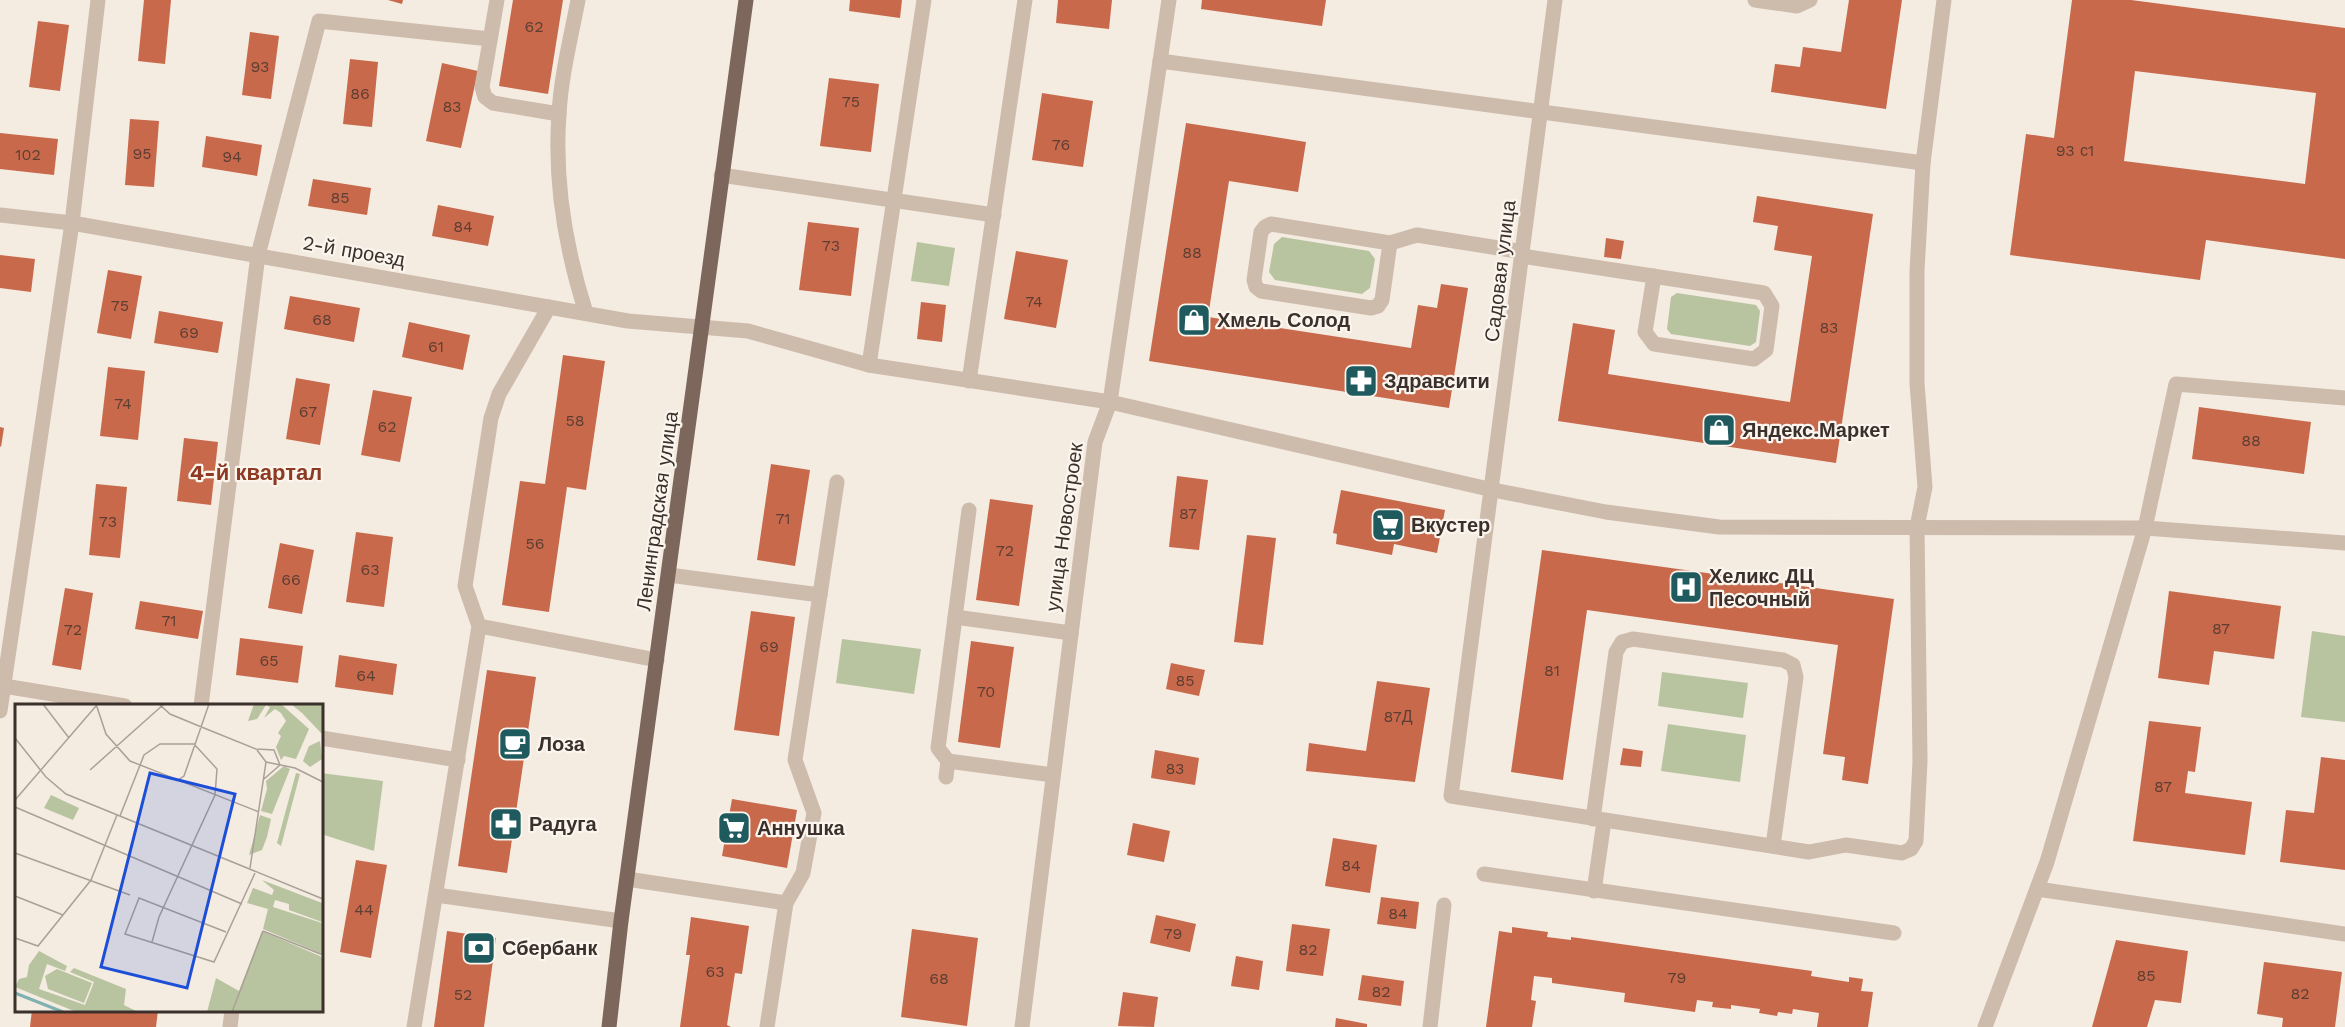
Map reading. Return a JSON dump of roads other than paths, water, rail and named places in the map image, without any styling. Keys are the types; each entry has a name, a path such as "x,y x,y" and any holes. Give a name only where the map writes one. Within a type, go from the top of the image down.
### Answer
{"main road":[{"name":"Ленинградская улица","path":"609,1027 621,921 746,0"}],"street":[{"path":"0,711 2,685 72,223 98,0"},
{"path":"496,0 482,87 485,97 493,103 559,114"},
{"path":"578,0 559,114 561,196 570,264 586,313"},
{"path":"869,365 924,0"},
{"path":"969,381 1026,0"},
{"name":"улица Новостроек","path":"1022,1027 1095,442 1110,402 1169,0"},
{"name":"Садовая улица","path":"1555,0 1493,490 1451,796 1598,820"},
{"path":"1755,0 1797,6 1810,0"},
{"path":"1598,820 1809,852 1846,845 1902,853 1911,849 1916,841 1920,761 1917,527 1925,487 1917,383 1917,271 1923,163 1944,0"},
{"path":"201,704 258,255 319,21 490,39"},
{"path":"1160,61 1923,163"},
{"path":"721,175 994,216"},
{"name":"2-й проезд","path":"0,215 72,223 628,321 748,331 869,365 1110,402 1493,490 1606,513 1719,527 2145,528 2345,543"},
{"path":"1390,243 1382,300 1378,306 1360,306 1262,291 1256,287 1254,280 1261,232 1264,227 1271,224 1390,243 1417,235 1764,293 1773,306 1766,350 1754,359 1654,344 1645,332 1654,276"},
{"path":"414,1027 479,626 465,586 491,418 499,394 549,307"},
{"path":"1985,1027 2037,889 2145,528 2176,384 2345,398"},
{"path":"766,1027 786,903 803,873 814,813 795,760 837,482"},
{"path":"946,777 948,761 938,748 969,510"},
{"path":"669,575 820,595"},
{"path":"955,617 1071,633"},
{"path":"479,626 657,660"},
{"path":"1594,891 1598,820 1616,652 1622,642 1633,639 1783,660 1793,665 1796,677 1773,846"},
{"path":"2,685 113,704"},
{"path":"322,738 458,760"},
{"path":"948,761 1053,775"},
{"path":"1484,874 1894,933"},
{"path":"627,879 786,903"},
{"path":"2037,889 2345,934"},
{"path":"436,895 621,921"},
{"path":"1430,1027 1444,905"},
{"path":"230,1027 232,1012"}],"place":[{"name":"Хмель Солод","path":"1194,320"},
{"name":"Здравсити","path":"1361,381"},
{"name":"Яндекс.Маркет","path":"1719,430"},
{"name":"Вкустер","path":"1388,525"},
{"name":"Хеликс ДЦ Песочный","path":"1686,587"},
{"name":"Лоза","path":"515,744"},
{"name":"Радуга","path":"506,824"},
{"name":"Аннушка","path":"734,828"},
{"name":"Сбербанк","path":"479,948"}],"district":[{"name":"4-й квартал","path":"256,472"}]}
